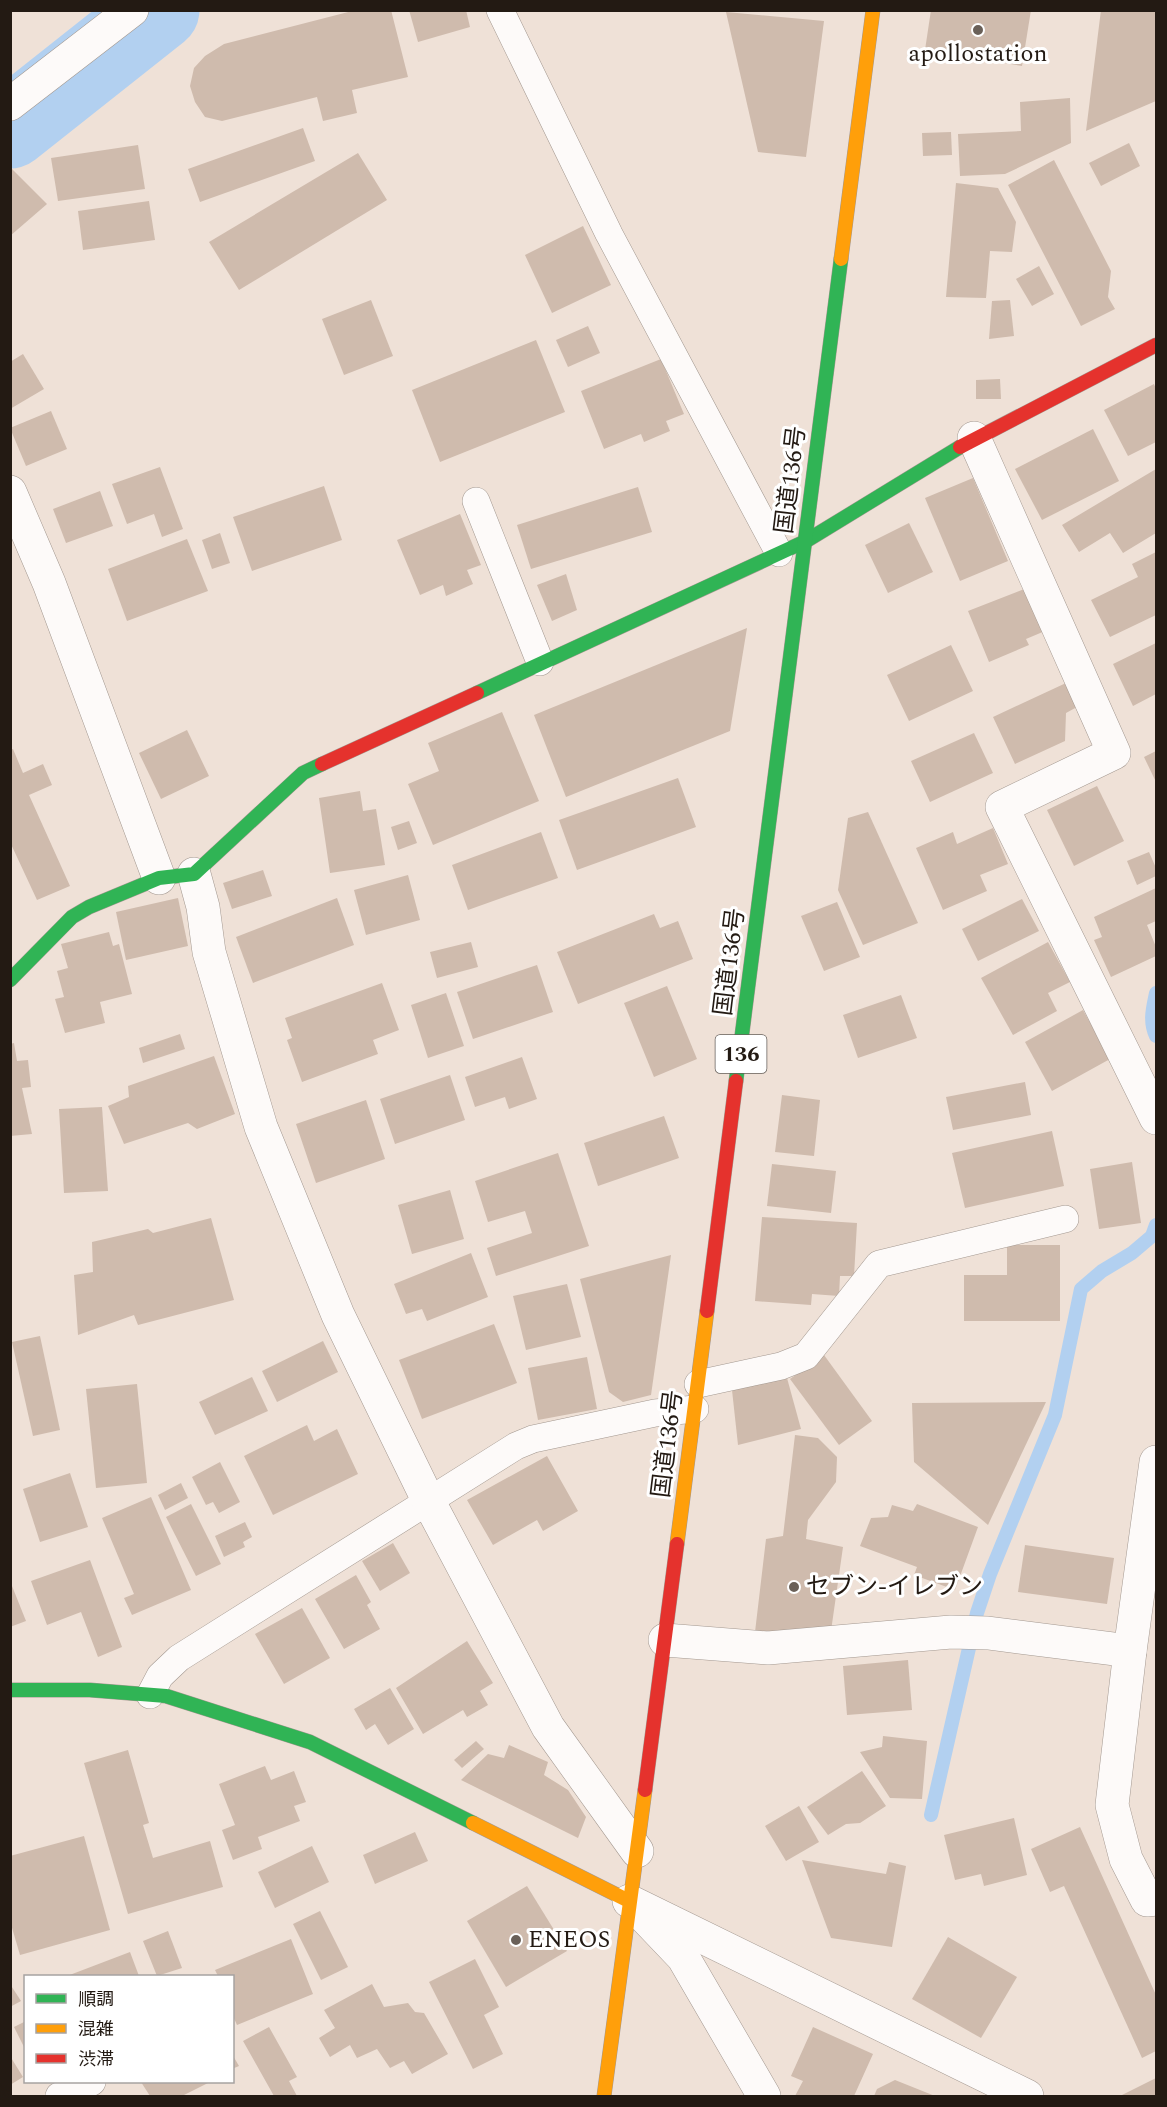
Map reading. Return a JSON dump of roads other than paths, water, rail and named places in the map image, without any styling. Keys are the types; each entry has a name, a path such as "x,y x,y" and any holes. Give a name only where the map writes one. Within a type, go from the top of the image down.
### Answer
{"main road":[{"name":"国道136号","path":"604,2097 697,1396 873,10"},
{"path":"10,980 72,917 89,907 159,878 194,874 303,773 806,541 974,438 1156,345"},
{"path":"10,1690 90,1690 166,1696 310,1742 629,1901"}],"street":[{"path":"10,104 132,10"},
{"path":"974,438 1114,753 1002,807 1156,1118"},
{"path":"10,492 48,583 159,878"},
{"path":"194,874 203,907 209,952 261,1126 338,1315 429,1502 548,1727 637,1851"},
{"path":"1156,1462 1112,1805 1126,1859 1147,1900 1156,1899"},
{"path":"665,1640 768,1648 951,1632 988,1634 1130,1651"},
{"path":"629,1901 683,1957 764,2097"},
{"path":"629,1901 1027,2097"}],"lane":[{"path":"500,10 609,234 779,553"},
{"path":"476,501 540,662"},
{"path":"150,1695 160,1676 179,1658 516,1446 533,1439 655,1413 806,1356 879,1264 1065,1219"},
{"path":"59,2097 90,2083"}],"waterway":[{"path":"10,128 159,10"},
{"path":"1156,993 1152,1020 1156,1036"},
{"path":"931,1815 977,1613 990,1574 1055,1415 1081,1289 1102,1271 1132,1253 1152,1236 1156,1225"}],"place":[{"name":"apollostation","path":"978,30"},
{"name":"セブン-イレブン","path":"794,1587"},
{"name":"ENEOS","path":"516,1940"}]}
